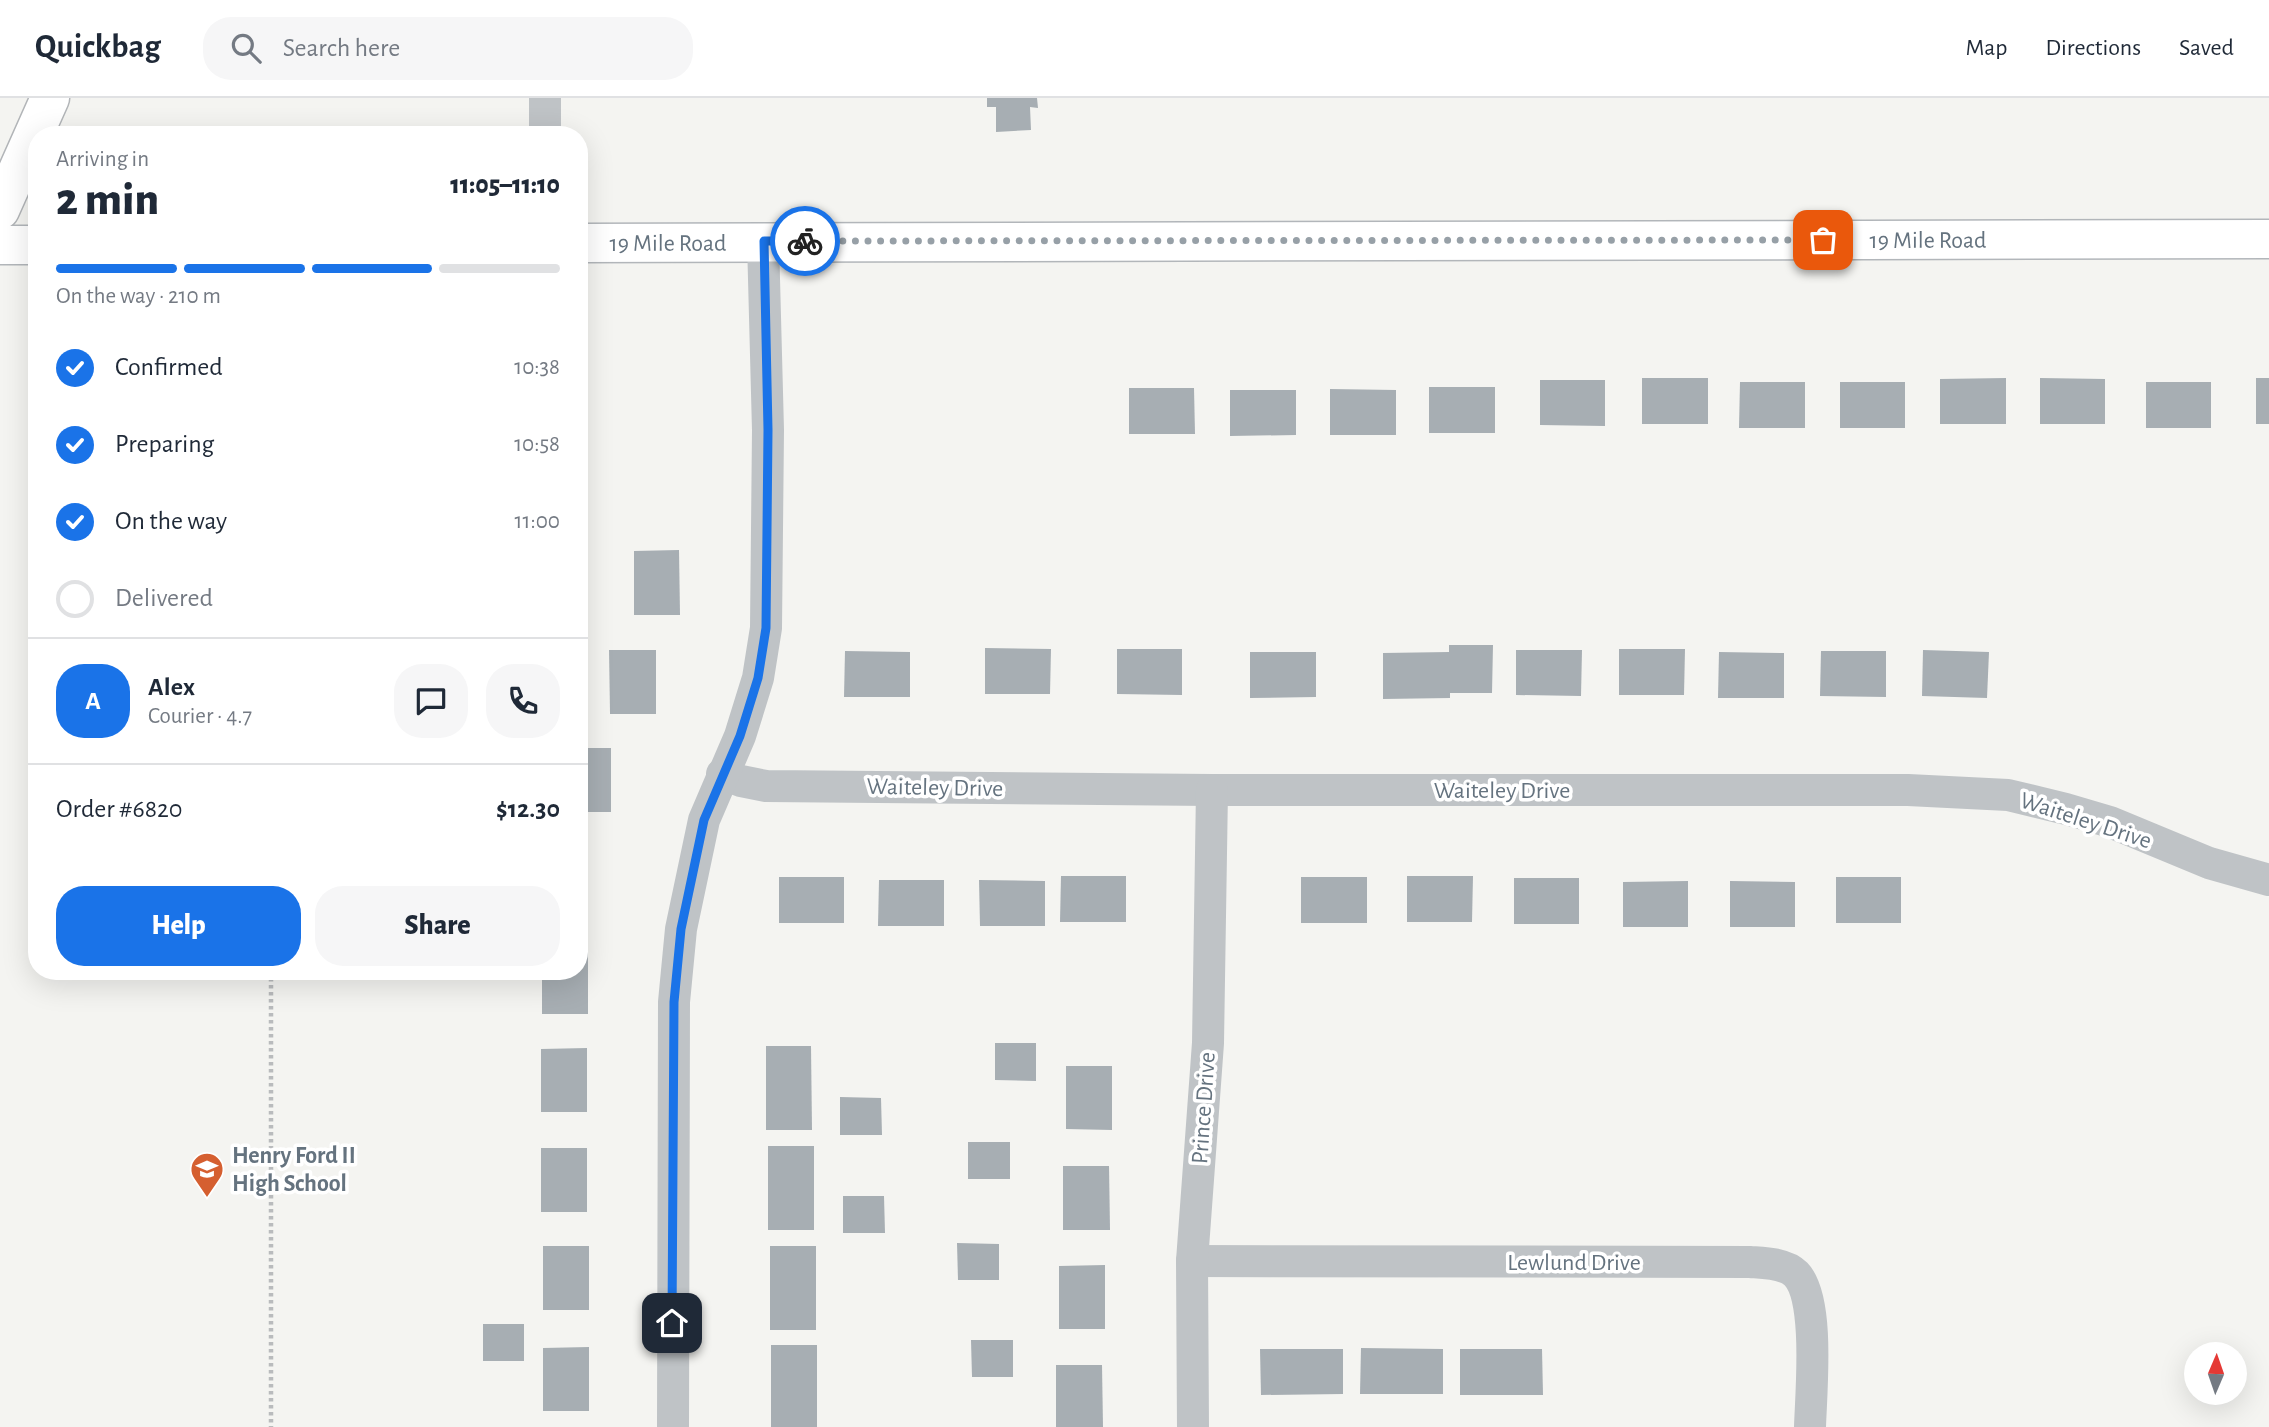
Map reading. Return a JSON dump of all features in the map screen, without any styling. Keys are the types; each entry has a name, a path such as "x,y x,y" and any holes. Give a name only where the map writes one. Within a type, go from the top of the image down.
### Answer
{"main road":[{"path":"37,126 50,98"},
{"path":"0,210 28,147"},
{"name":"19 Mile Road","path":"588,243 2269,239"},
{"path":"0,245 28,245"}],"street":[{"path":"545,98 545,126"},
{"path":"673,1427 674,1002 681,929 704,820 740,736 758,678 766,628 768,430 764,241"},
{"name":"Waiteley Drive","path":"722,774 766,786 1212,790 1908,790 2008,795 2066,808 2110,822 2209,863 2269,880"},
{"name":"Prince Drive","path":"1193,1427 1192,1261 1208,1043 1212,790"},
{"name":"Lewlund Drive","path":"1192,1261 1773,1264 1796,1273 1808,1297 1812,1323 1810,1427"}],"path":[{"path":"271,980 271,1427"}],"building":[{"path":"987,98 1037,98 1038,108 1030,107 1031,130 996,132 996,107 987,107"},
{"path":"1642,378 1708,378 1708,424 1642,424"},
{"path":"2006,378 2006,424 1940,424 1940,379"},
{"path":"2040,378 2105,379 2105,424 2040,424"},
{"path":"2256,378 2269,378 2269,424 2256,424"},
{"path":"1540,380 1605,380 1605,426 1540,425"},
{"path":"1740,382 1805,382 1805,428 1739,428"},
{"path":"1840,382 1905,382 1905,428 1840,428"},
{"path":"2146,382 2211,382 2211,428 2146,428"},
{"path":"1429,387 1495,387 1495,433 1429,433"},
{"path":"1129,388 1194,388 1195,434 1129,434"},
{"path":"1330,389 1396,390 1396,435 1330,435"},
{"path":"1230,390 1296,390 1296,435 1230,436"},
{"path":"679,550 680,615 634,615 634,551"},
{"path":"1449,645 1493,645 1492,693 1450,693 1450,698 1383,699 1383,653 1449,652"},
{"path":"985,648 1051,649 1050,694 985,694"},
{"path":"1117,649 1182,649 1182,695 1117,694"},
{"path":"1619,649 1685,649 1684,695 1619,695"},
{"path":"609,650 656,650 656,714 610,714"},
{"path":"1516,650 1582,650 1581,696 1516,695"},
{"path":"1923,650 1989,652 1987,698 1922,696"},
{"path":"845,651 910,652 910,697 844,697"},
{"path":"1821,651 1886,651 1886,697 1820,696"},
{"path":"1250,652 1316,652 1316,697 1250,698"},
{"path":"1719,652 1784,653 1784,698 1718,698"},
{"path":"588,748 611,748 611,812 588,812"},
{"path":"1061,876 1126,876 1126,922 1060,922"},
{"path":"1407,876 1473,876 1472,922 1407,922"},
{"path":"779,877 844,877 844,923 779,923"},
{"path":"1301,877 1367,877 1367,923 1301,923"},
{"path":"1836,877 1901,877 1901,923 1836,923"},
{"path":"1514,878 1579,878 1579,924 1514,924"},
{"path":"879,880 944,880 944,926 878,926"},
{"path":"979,880 1045,881 1045,926 980,926"},
{"path":"1688,881 1688,927 1623,927 1623,882"},
{"path":"1730,881 1795,882 1795,927 1730,927"},
{"path":"542,980 588,980 588,1014 542,1014"},
{"path":"995,1043 1036,1043 1036,1081 995,1080"},
{"path":"766,1046 811,1046 812,1130 766,1130"},
{"path":"587,1048 587,1112 541,1112 541,1049"},
{"path":"1066,1066 1112,1066 1112,1130 1066,1129"},
{"path":"840,1097 881,1098 882,1135 840,1135"},
{"path":"968,1142 1010,1142 1010,1179 968,1179"},
{"path":"768,1146 814,1146 814,1230 768,1230"},
{"path":"541,1148 587,1148 587,1212 541,1212"},
{"path":"1063,1166 1109,1166 1110,1230 1063,1230"},
{"path":"843,1196 884,1196 885,1233 843,1233"},
{"path":"957,1243 999,1244 999,1280 958,1280"},
{"path":"543,1246 589,1246 589,1310 543,1310"},
{"path":"770,1246 816,1246 816,1330 770,1330"},
{"path":"1105,1265 1105,1329 1059,1329 1059,1266"},
{"path":"483,1324 524,1324 524,1361 483,1361"},
{"path":"971,1340 1013,1340 1013,1377 972,1377"},
{"path":"771,1345 817,1345 817,1427 771,1427"},
{"path":"589,1347 589,1411 543,1411 543,1348"},
{"path":"1361,1348 1443,1349 1443,1394 1360,1394"},
{"path":"1260,1349 1343,1349 1343,1394 1261,1395"},
{"path":"1460,1349 1542,1349 1543,1395 1460,1395"},
{"path":"1056,1365 1102,1365 1103,1427 1056,1427"}],"way so far":[{"path":"805,241 1823,240"}],"place":[{"name":"Henry Ford II High School","path":"207,1199"}],"route":[{"path":"672,1323 674,1002 681,929 704,820 740,736 758,678 766,628 768,430 764,241 805,241"}]}
